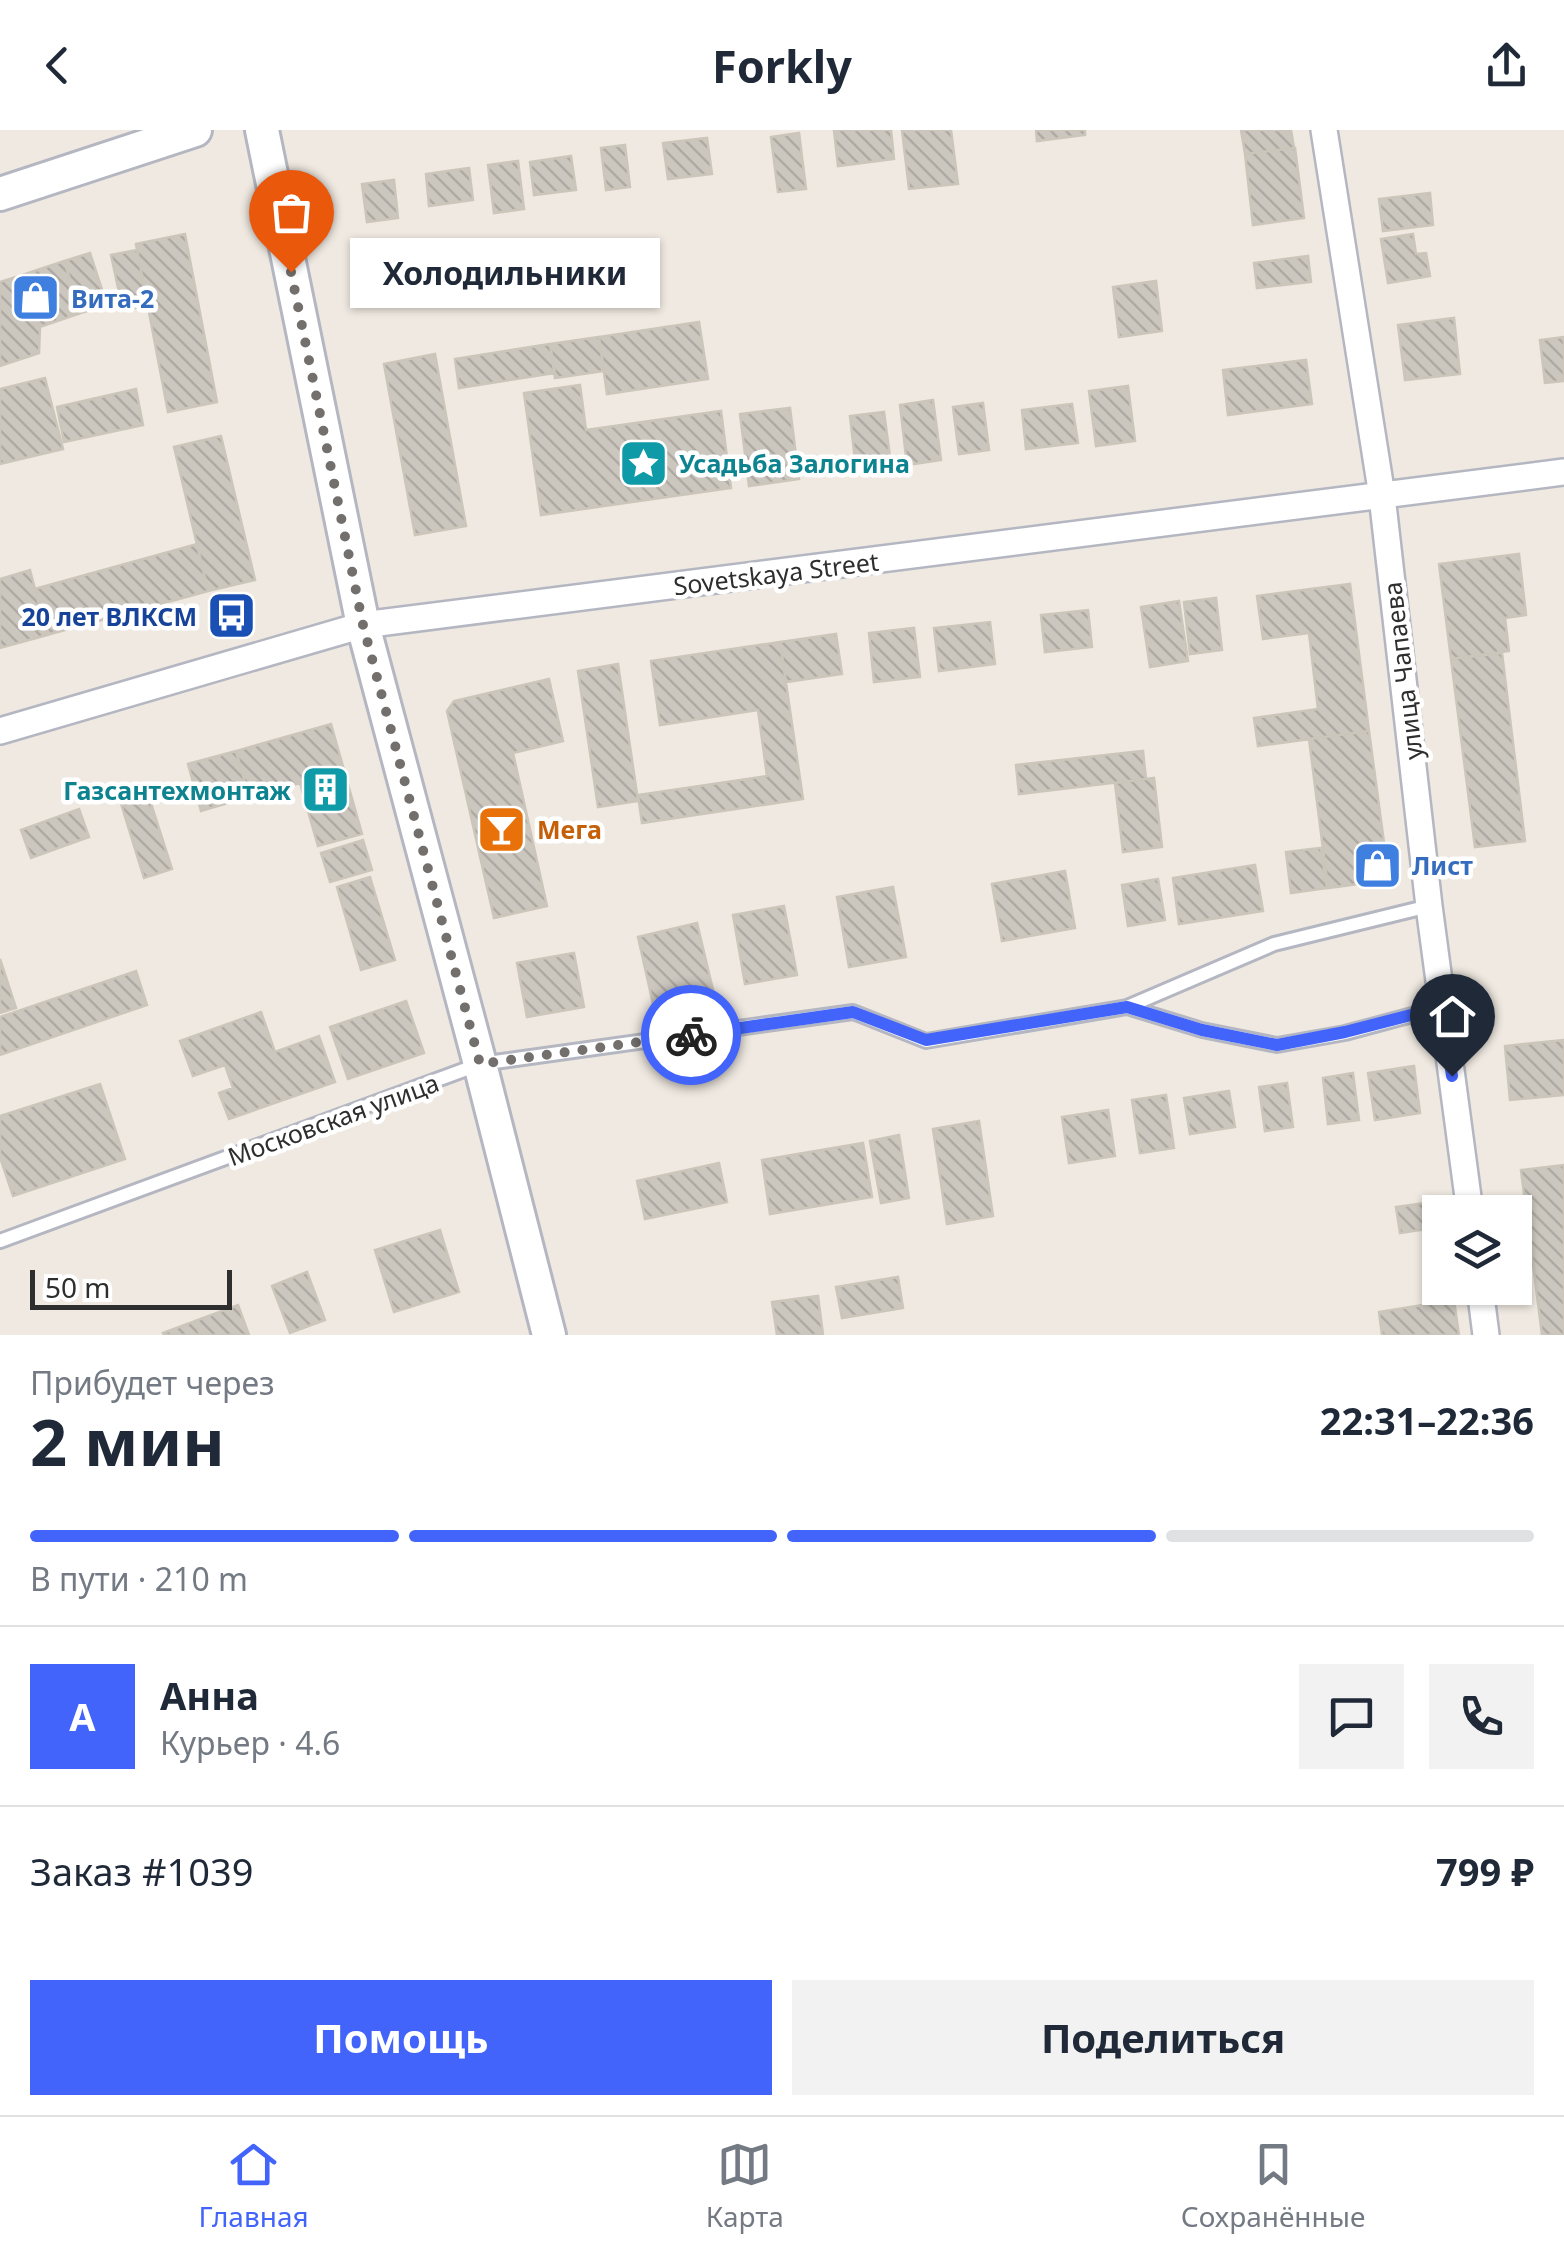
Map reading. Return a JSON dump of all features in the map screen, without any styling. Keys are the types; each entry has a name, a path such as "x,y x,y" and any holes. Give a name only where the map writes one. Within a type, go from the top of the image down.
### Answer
{"street":[{"path":"0,194 195,130"},
{"path":"262,130 363,625 549,1335"},
{"name":"улица Чапаева","path":"1324,130 1382,496 1429,906 1468,1195"},
{"name":"Sovetskaya Street","path":"0,732 363,625 1564,472"},
{"path":"1482,1305 1486,1335"}],"lane":[{"name":"Московская улица","path":"0,1241 480,1064 853,1012 926,1040 1127,1007 1274,944 1429,906"},
{"path":"1127,1007 1202,1030 1277,1045 1442,1007"}],"building":[{"path":"834,130 891,130 894,159 838,166"},
{"path":"902,130 951,130 958,184 909,189"},
{"path":"1036,130 1085,130 1085,135 1037,141"},
{"path":"1241,130 1291,130 1294,148 1245,154"},
{"path":"799,133 806,189 778,192 771,137"},
{"path":"707,138 712,174 668,179 663,143"},
{"path":"625,145 630,187 606,190 601,148"},
{"path":"1295,148 1304,218 1253,225 1245,154"},
{"path":"571,156 576,190 534,195 530,162"},
{"path":"518,161 524,209 494,213 488,165"},
{"path":"469,168 473,200 429,206 426,174"},
{"path":"394,180 398,218 367,222 362,184"},
{"path":"1430,193 1433,225 1383,231 1379,199"},
{"path":"185,234 217,402 168,412 136,244"},
{"path":"1413,234 1416,254 1426,253 1430,276 1388,283 1381,239"},
{"path":"137,250 148,305 123,311 111,255"},
{"path":"90,253 107,305 81,313 64,261"},
{"path":"1308,256 1311,282 1257,288 1254,263"},
{"path":"64,261 81,313 40,327 22,275"},
{"path":"22,275 40,327 39,353 0,366 0,282"},
{"path":"1156,281 1162,331 1119,337 1113,287"},
{"path":"1454,318 1460,374 1405,380 1398,325"},
{"path":"699,322 708,379 607,394 599,337"},
{"path":"599,337 604,371 555,378 550,344"},
{"path":"1564,337 1564,381 1545,383 1540,340"},
{"path":"550,344 555,373 459,388 455,359"},
{"path":"435,354 466,526 415,535 384,364"},
{"path":"1306,360 1312,404 1228,415 1223,370"},
{"path":"45,378 63,449 0,464 0,389"},
{"path":"580,385 586,430 721,411 731,488 541,515 524,393"},
{"path":"1128,386 1135,441 1096,446 1089,391"},
{"path":"136,389 143,425 64,442 57,407"},
{"path":"933,400 941,460 907,465 900,405"},
{"path":"983,403 989,450 959,454 953,407"},
{"path":"1072,404 1078,443 1026,449 1022,410"},
{"path":"790,408 799,479 749,486 740,414"},
{"path":"884,412 891,464 856,469 850,416"},
{"path":"221,436 255,580 208,591 174,447"},
{"path":"197,544 208,591 47,635 35,589"},
{"path":"1519,554 1526,615 1505,618 1509,651 1451,659 1439,564"},
{"path":"30,570 47,635 0,648 0,579"},
{"path":"1350,584 1369,731 1258,746 1254,718 1318,709 1309,633 1263,639 1257,596"},
{"path":"1216,598 1222,650 1190,654 1184,602"},
{"path":"1179,601 1188,661 1150,667 1141,607"},
{"path":"1088,610 1092,647 1045,652 1041,615"},
{"path":"990,622 995,664 939,671 934,628"},
{"path":"914,628 920,677 874,682 869,633"},
{"path":"836,634 842,674 786,682 780,642"},
{"path":"780,642 803,799 642,823 638,795 767,776 758,710 660,725 651,661"},
{"path":"1502,653 1525,841 1475,847 1451,659"},
{"path":"618,664 638,801 598,807 578,671"},
{"name":"Мега","path":"549,679 563,741 513,753 547,906 494,918 447,711 454,701"},
{"name":"Газсантехмонтаж","path":"331,724 362,834 318,846 300,783 249,797 236,751"},
{"path":"1369,731 1389,880 1328,888 1309,739"},
{"path":"236,751 249,797 201,811 188,764"},
{"path":"1143,751 1146,779 1019,794 1016,765"},
{"path":"1154,778 1162,847 1123,852 1115,783"},
{"path":"146,788 172,869 144,878 119,797"},
{"path":"79,809 89,837 31,858 21,830"},
{"path":"363,840 372,870 330,882 321,853"},
{"path":"1321,848 1327,888 1291,893 1286,852"},
{"path":"1255,865 1263,911 1179,924 1173,878"},
{"path":"1065,871 1075,928 1002,941 992,884"},
{"path":"370,877 395,960 361,970 337,887"},
{"path":"1158,879 1165,920 1128,926 1122,885"},
{"path":"893,887 906,957 849,967 837,897"},
{"path":"784,906 797,975 745,984 733,915"},
{"path":"697,923 713,990 653,1004 638,937"},
{"path":"574,953 584,1007 527,1017 517,963"},
{"path":"0,959 16,1008 0,1013"},
{"path":"136,971 147,1005 0,1055 0,1017"},
{"path":"406,1001 424,1053 348,1079 330,1027"},
{"path":"261,1012 275,1052 319,1036 335,1082 229,1119 219,1093 233,1088 225,1065 193,1076 180,1041"},
{"path":"1564,1040 1564,1095 1510,1100 1505,1046"},
{"path":"1414,1066 1420,1113 1375,1120 1368,1073"},
{"path":"1353,1073 1359,1120 1328,1124 1323,1078"},
{"path":"1287,1083 1293,1127 1265,1131 1259,1087"},
{"path":"100,1084 125,1159 13,1196 0,1157 0,1116"},
{"path":"1229,1091 1235,1127 1190,1134 1184,1098"},
{"path":"1166,1095 1174,1148 1140,1153 1132,1100"},
{"path":"1108,1110 1115,1156 1069,1163 1062,1117"},
{"path":"979,1121 993,1216 947,1224 933,1129"},
{"path":"899,1135 909,1198 881,1203 870,1141"},
{"path":"863,1143 872,1197 770,1214 762,1160"},
{"path":"719,1163 727,1202 645,1219 637,1181"},
{"path":"1564,1165 1564,1335 1542,1335 1532,1256 1532,1195 1524,1195 1521,1170"},
{"path":"1422,1203 1422,1230 1400,1233 1396,1207"},
{"path":"440,1230 459,1292 394,1312 375,1250"},
{"path":"307,1272 325,1320 290,1333 272,1286"},
{"path":"898,1277 903,1308 842,1318 836,1287"},
{"path":"818,1296 823,1335 777,1335 772,1302"},
{"path":"238,1305 249,1335 200,1335 195,1321"},
{"path":"1455,1305 1459,1335 1382,1335 1379,1312"},
{"path":"195,1321 200,1335 163,1333"}],"way so far":[{"path":"291,272 363,625 480,1064 691,1035"}],"place":[{"name":"Холодильники","path":"291,272"},
{"name":"Вита-2","path":"36,298"},
{"name":"Усадьба Залогина","path":"644,463"},
{"name":"20 лет ВЛКСМ","path":"232,616"},
{"name":"Газсантехмонтаж","path":"326,790"},
{"name":"Мега","path":"502,829"},
{"name":"Лист","path":"1377,865"}],"route":[{"path":"691,1035 853,1012 926,1040 1127,1007 1202,1030 1277,1045 1442,1007 1452,1076"}]}
